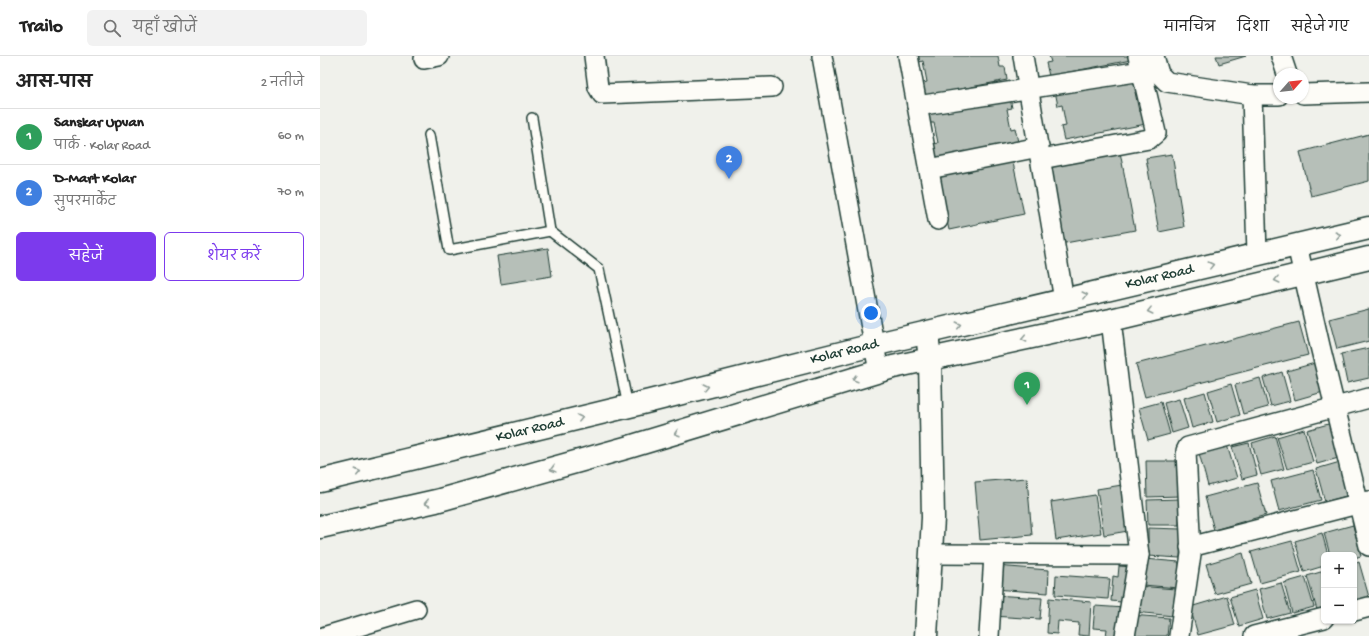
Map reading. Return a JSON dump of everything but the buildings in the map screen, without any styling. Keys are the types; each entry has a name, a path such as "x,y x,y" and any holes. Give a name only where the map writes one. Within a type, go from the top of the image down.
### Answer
{"main road":[{"name":"Kolar Road","path":"320,481 899,339 1369,228"},
{"name":"Kolar Road","path":"329,525 436,501 629,448 903,365 1111,320 1369,258"},
{"path":"899,339 933,518 926,636"}],"street":[{"path":"594,56 598,87 602,94 772,87"},
{"path":"822,56 899,339 903,365"},
{"path":"908,56 938,220"},
{"path":"1023,56 1030,88 1064,300"},
{"path":"1154,56 1159,74 1167,82 1252,95 1273,95"},
{"path":"1281,56 1285,68"},
{"path":"917,106 1030,88 1140,63 1156,133 1154,137 1149,139 928,169"},
{"path":"1309,94 1369,92"},
{"path":"1252,95 1256,254"},
{"path":"1297,245 1334,406 1364,502 1369,546"},
{"path":"1111,320 1139,556 1125,636"},
{"path":"1179,636 1190,547 1186,451 1188,447 1334,406 1369,398"},
{"path":"1190,547 1364,502"},
{"path":"931,554 1139,556"},
{"path":"989,636 994,555"},
{"path":"1357,610 1369,607"},
{"path":"326,636 416,609"},
{"path":"1254,636 1321,619"}],"lane":[{"path":"532,118 550,231 599,269 628,406"},
{"path":"429,135 449,250 550,231"}],"place":[{"name":"D-Mart Kolar","path":"729,179"},
{"name":"Sanskar Upvan","path":"1027,405"}]}
